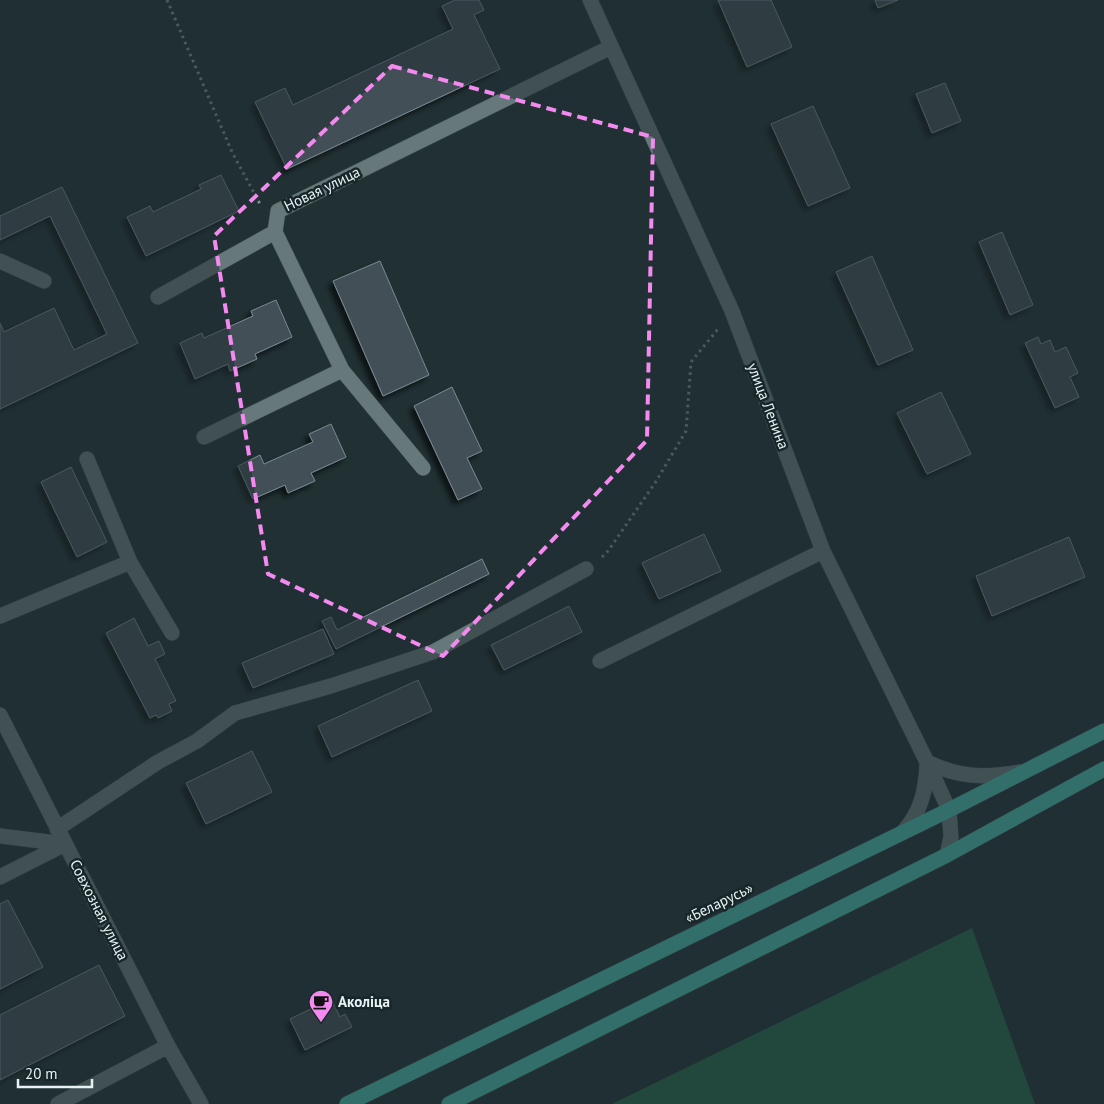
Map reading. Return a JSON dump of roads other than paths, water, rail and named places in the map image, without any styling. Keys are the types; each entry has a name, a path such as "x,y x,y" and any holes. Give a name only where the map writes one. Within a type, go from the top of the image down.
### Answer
{"highway":[{"name":"«Беларусь»","path":"347,1104 949,810 1104,731"},
{"path":"449,1104 947,855 1104,769"}],"street":[{"name":"улица Ленина","path":"590,0 732,311 823,551 949,810"},
{"name":"Новая улица","path":"423,468 342,370 275,232 278,210 611,47"},
{"path":"158,298 275,232"},
{"path":"0,260 44,281"},
{"path":"204,437 342,370"},
{"path":"87,459 130,562 172,634"},
{"path":"600,661 823,551"},
{"path":"0,616 130,562"},
{"path":"57,829 158,762 197,741 235,713 330,686 433,652 586,570"},
{"name":"Совхозная улица","path":"0,716 168,1046 201,1104"},
{"path":"902,833 912,823 922,803 927,762 945,770 979,776 1023,772"},
{"path":"947,855 951,837 949,810"},
{"path":"0,836 65,844"},
{"path":"0,877 65,844"},
{"path":"58,1104 168,1046"}],"place":[{"name":"Аколiца","path":"321,1023"}]}
